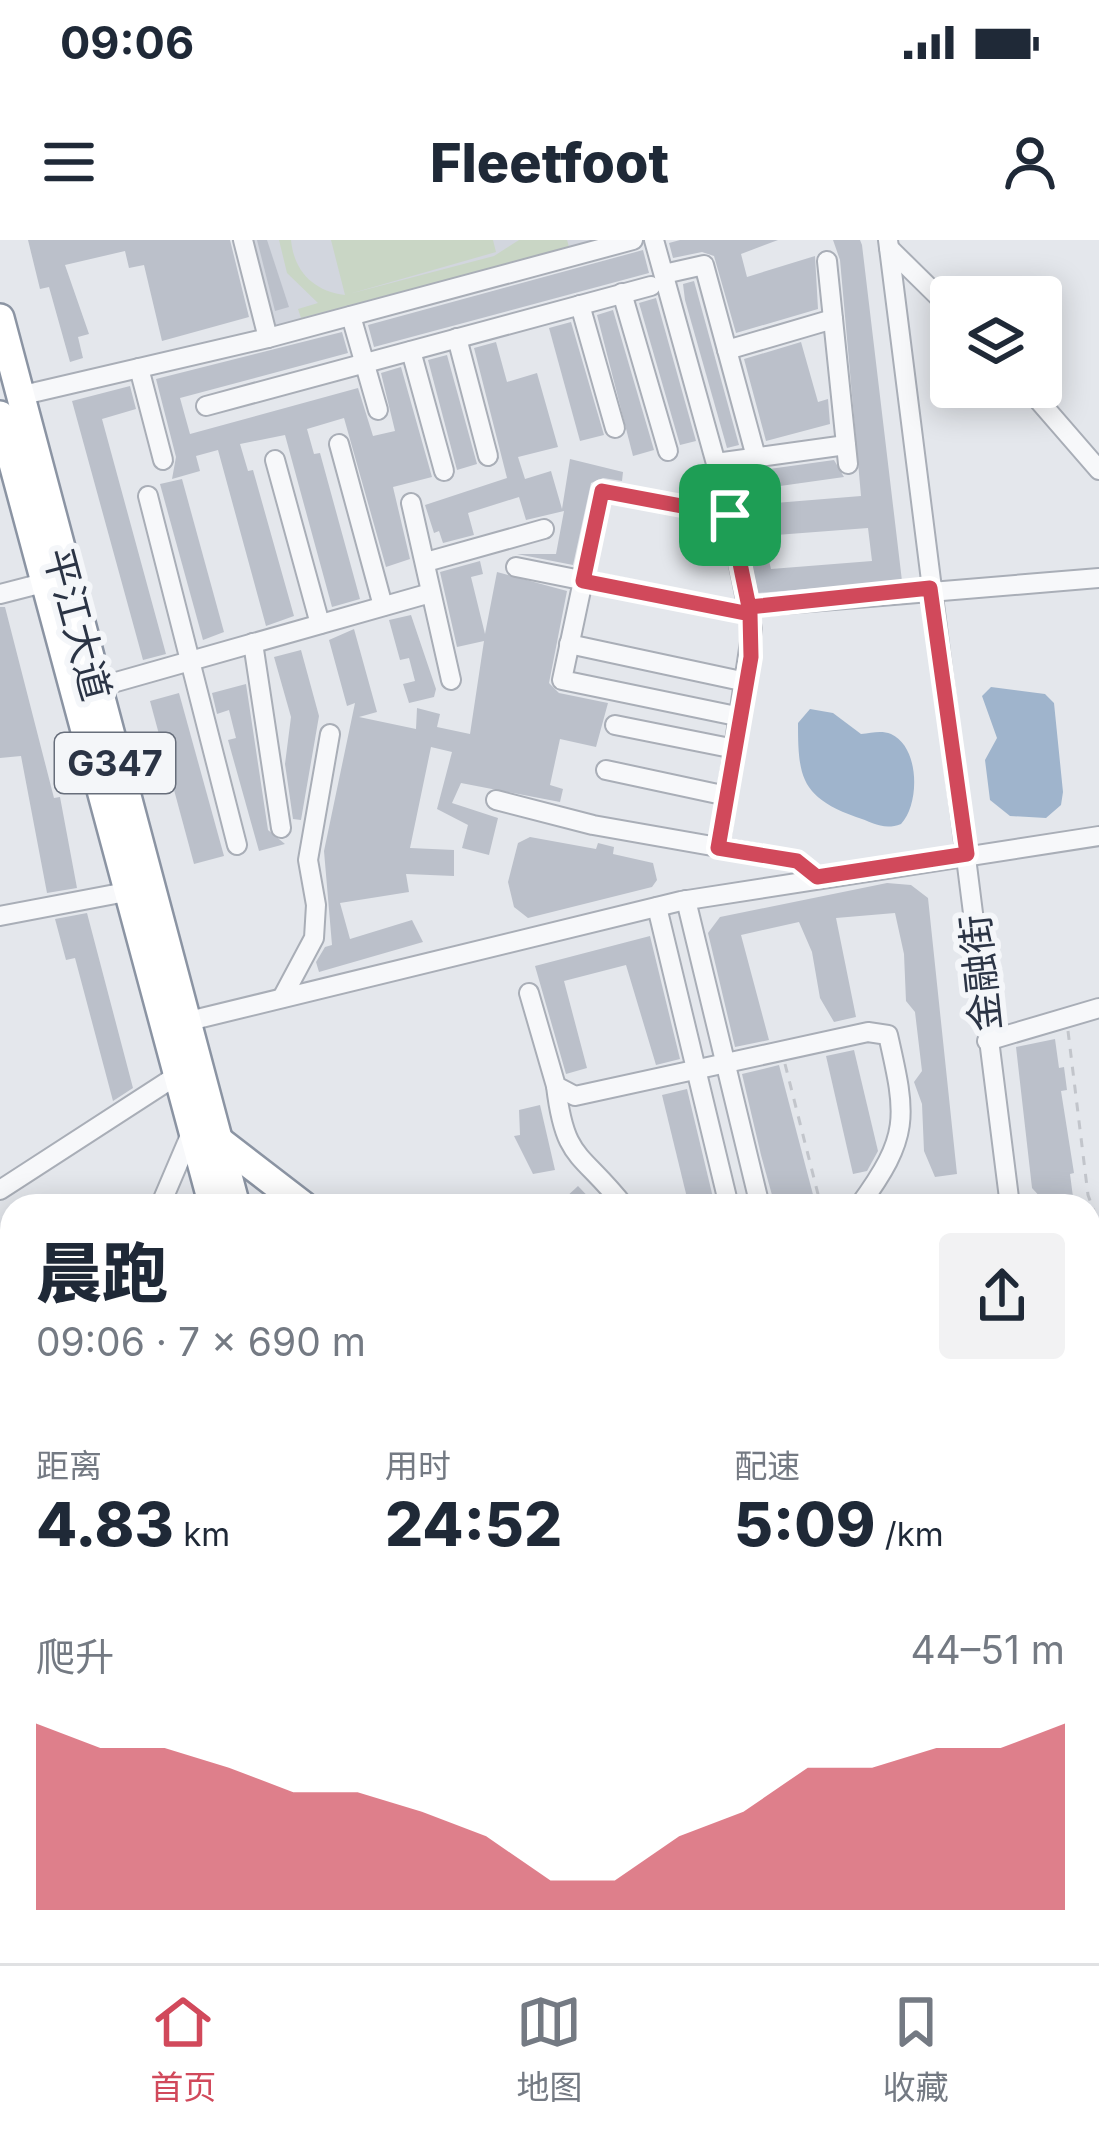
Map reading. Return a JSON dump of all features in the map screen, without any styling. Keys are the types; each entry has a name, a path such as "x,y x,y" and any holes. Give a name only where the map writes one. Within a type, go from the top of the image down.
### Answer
{"highway":[{"name":"平江大道","path":"0,318 9,406 43,583 176,1076 230,1194"},
{"name":"平江大道","path":"9,406 95,688 185,1022 210,1194"},
{"path":"192,1194 201,1136 286,1194"}],"street":[{"path":"243,240 268,338"},
{"path":"9,406 350,316 590,246 633,240"},
{"path":"654,240 657,280 716,463 749,611 746,682 718,848"},
{"path":"888,244 930,287"},
{"name":"金融街","path":"888,244 1008,1194"},
{"path":"716,463 847,454 827,261"},
{"path":"206,406 580,305 704,265 756,458"},
{"path":"622,293 668,451"},
{"path":"580,305 615,428"},
{"path":"350,316 378,410"},
{"path":"727,350 833,319"},
{"path":"457,338 488,456"},
{"path":"411,351 444,471"},
{"path":"139,368 164,460"},
{"path":"1046,408 1096,462"},
{"path":"339,444 382,607"},
{"path":"275,460 320,624"},
{"path":"730,515 602,491 562,680 740,716"},
{"path":"148,496 237,845"},
{"path":"411,503 426,562 427,594 452,680"},
{"path":"426,562 544,529"},
{"path":"516,567 749,611 930,588 1099,578"},
{"path":"0,594 43,583"},
{"path":"95,688 427,594"},
{"path":"253,643 281,828"},
{"path":"569,644 746,682"},
{"path":"615,725 735,748"},
{"path":"282,998 314,938 316,905 308,860 330,734"},
{"path":"606,770 728,796"},
{"path":"496,800 593,825 797,861 817,877"},
{"path":"185,1022 686,900 1099,836"},
{"path":"0,916 126,892"},
{"path":"686,900 757,1194"},
{"path":"657,907 726,1194"},
{"path":"529,993 556,1086 562,1134 614,1194"},
{"path":"987,1041 1099,1009"},
{"path":"556,1086 586,1096 868,1032 888,1035 899,1084 901,1127 892,1161 868,1194"},
{"path":"0,1190 176,1076"},
{"path":"167,1194 201,1136"}],"path":[{"path":"1066,1018 1088,1194"},
{"path":"782,1050 818,1194"}],"shaded area":[{"path":"249,240 610,240 272,328"}],"green space":[{"path":"279,240 291,240 307,278 345,295 331,240 493,240 496,252 349,294 494,256 519,240 567,240 569,247 301,318 298,309 318,303 287,273"}],"water":[{"path":"991,687 1045,694 1054,703 1063,792 1061,805 1046,818 1010,816 990,800 985,760 997,738 982,696"},
{"path":"810,709 833,713 861,734 884,732 901,741 912,763 914,790 901,824 873,823 813,793 802,771 798,742 798,723"}],"building":[{"path":"28,240 230,240 249,317 162,341 144,265 129,268 125,251 65,265 89,334 78,337 83,358 70,362 49,287 40,289"},
{"path":"257,240 267,240 289,307 275,311"},
{"path":"778,240 741,254 747,277 815,256 818,309 736,333 714,256 702,252 673,258 669,243"},
{"path":"833,240 860,240 902,581 758,593 733,474 834,460 844,477 773,487 775,503 861,496 840,260","holes":["868,528 872,561 771,569 763,536"]},
{"path":"643,250 649,273 374,347 368,325"},
{"path":"694,281 739,445 727,448 685,300 683,284"},
{"path":"656,298 696,441 680,445 639,303"},
{"path":"613,310 654,450 633,456 597,315"},
{"path":"571,322 604,435 580,441 549,328"},
{"path":"342,332 348,353 180,398 190,434 358,388 373,436 395,431 381,373 401,367 432,477 393,487 410,559 386,567 344,418 307,429 314,454 320,453 360,599 332,607 285,435 240,444 248,471 253,470 294,616 266,626 218,450 196,456 200,471 172,479 176,457 156,379"},
{"path":"496,342 507,382 537,373 558,447 518,457 525,479 551,471 562,509 570,459 623,472 622,481 603,478 591,483 573,565 517,554 556,554 564,511 526,520 519,497 468,513 474,535 443,543 439,531 434,533 425,505 507,478 474,348"},
{"path":"801,342 818,402 828,399 830,424 766,441 744,359"},
{"path":"447,355 477,464 457,470 428,360"},
{"path":"130,386 136,409 102,419 166,654 143,660 72,401"},
{"path":"182,479 224,632 203,640 160,484"},
{"path":"480,561 483,574 471,577 485,634 497,572 567,591 549,683 559,693 608,703 596,747 560,739 550,785 563,789 560,802 461,783 452,803 498,818 489,855 462,848 468,825 437,809 452,752 431,747 410,848 454,850 454,876 406,874 409,892 340,903 350,939 412,920 423,942 319,972 316,962 325,947 332,945 324,851 355,703 347,706 329,640 354,629 377,712 359,717 416,729 417,708 440,714 437,727 470,734 484,641 457,647 440,572"},
{"path":"0,607 5,607 54,798 60,797 77,888 47,893 21,756 0,758"},
{"path":"411,615 436,689 434,697 409,703 403,684 415,681 409,658 400,660 389,620"},
{"path":"301,650 319,716 301,820 293,819 285,764 291,717 274,657"},
{"path":"246,684 268,830 285,844 259,851 228,740 236,738 229,710 217,714 212,693"},
{"path":"179,693 224,856 194,864 150,701"},
{"path":"530,837 596,849 598,843 614,847 613,854 653,863 657,880 652,887 528,918 514,907 508,882 518,843"},
{"path":"887,883 911,885 928,898 957,1174 935,1177 924,1151 922,1104 914,1082 922,1071 915,1012 906,1001 904,954 895,913 836,918 856,1017 834,1022 820,998 812,952 799,922 741,935 769,1040 735,1047 708,933 720,917"},
{"path":"87,913 133,1088 113,1101 75,958 66,960 55,919"},
{"path":"650,936 680,1059 656,1065 626,965 564,981 587,1068 566,1074 535,966"},
{"path":"1055,1039 1067,1090 1061,1091 1074,1173 1070,1174 1073,1194 1038,1194 1032,1188 1016,1047"},
{"path":"854,1050 878,1151 867,1171 853,1174 826,1056"},
{"path":"779,1065 813,1194 772,1194 742,1074"},
{"path":"687,1089 712,1194 686,1194 662,1095"},
{"path":"540,1105 555,1170 533,1174 514,1136 520,1135 519,1110"}],"route":[{"path":"602,491 730,515 749,607 930,588 967,854 817,877 797,861 718,848 751,657 750,614 583,581 602,491"}]}
